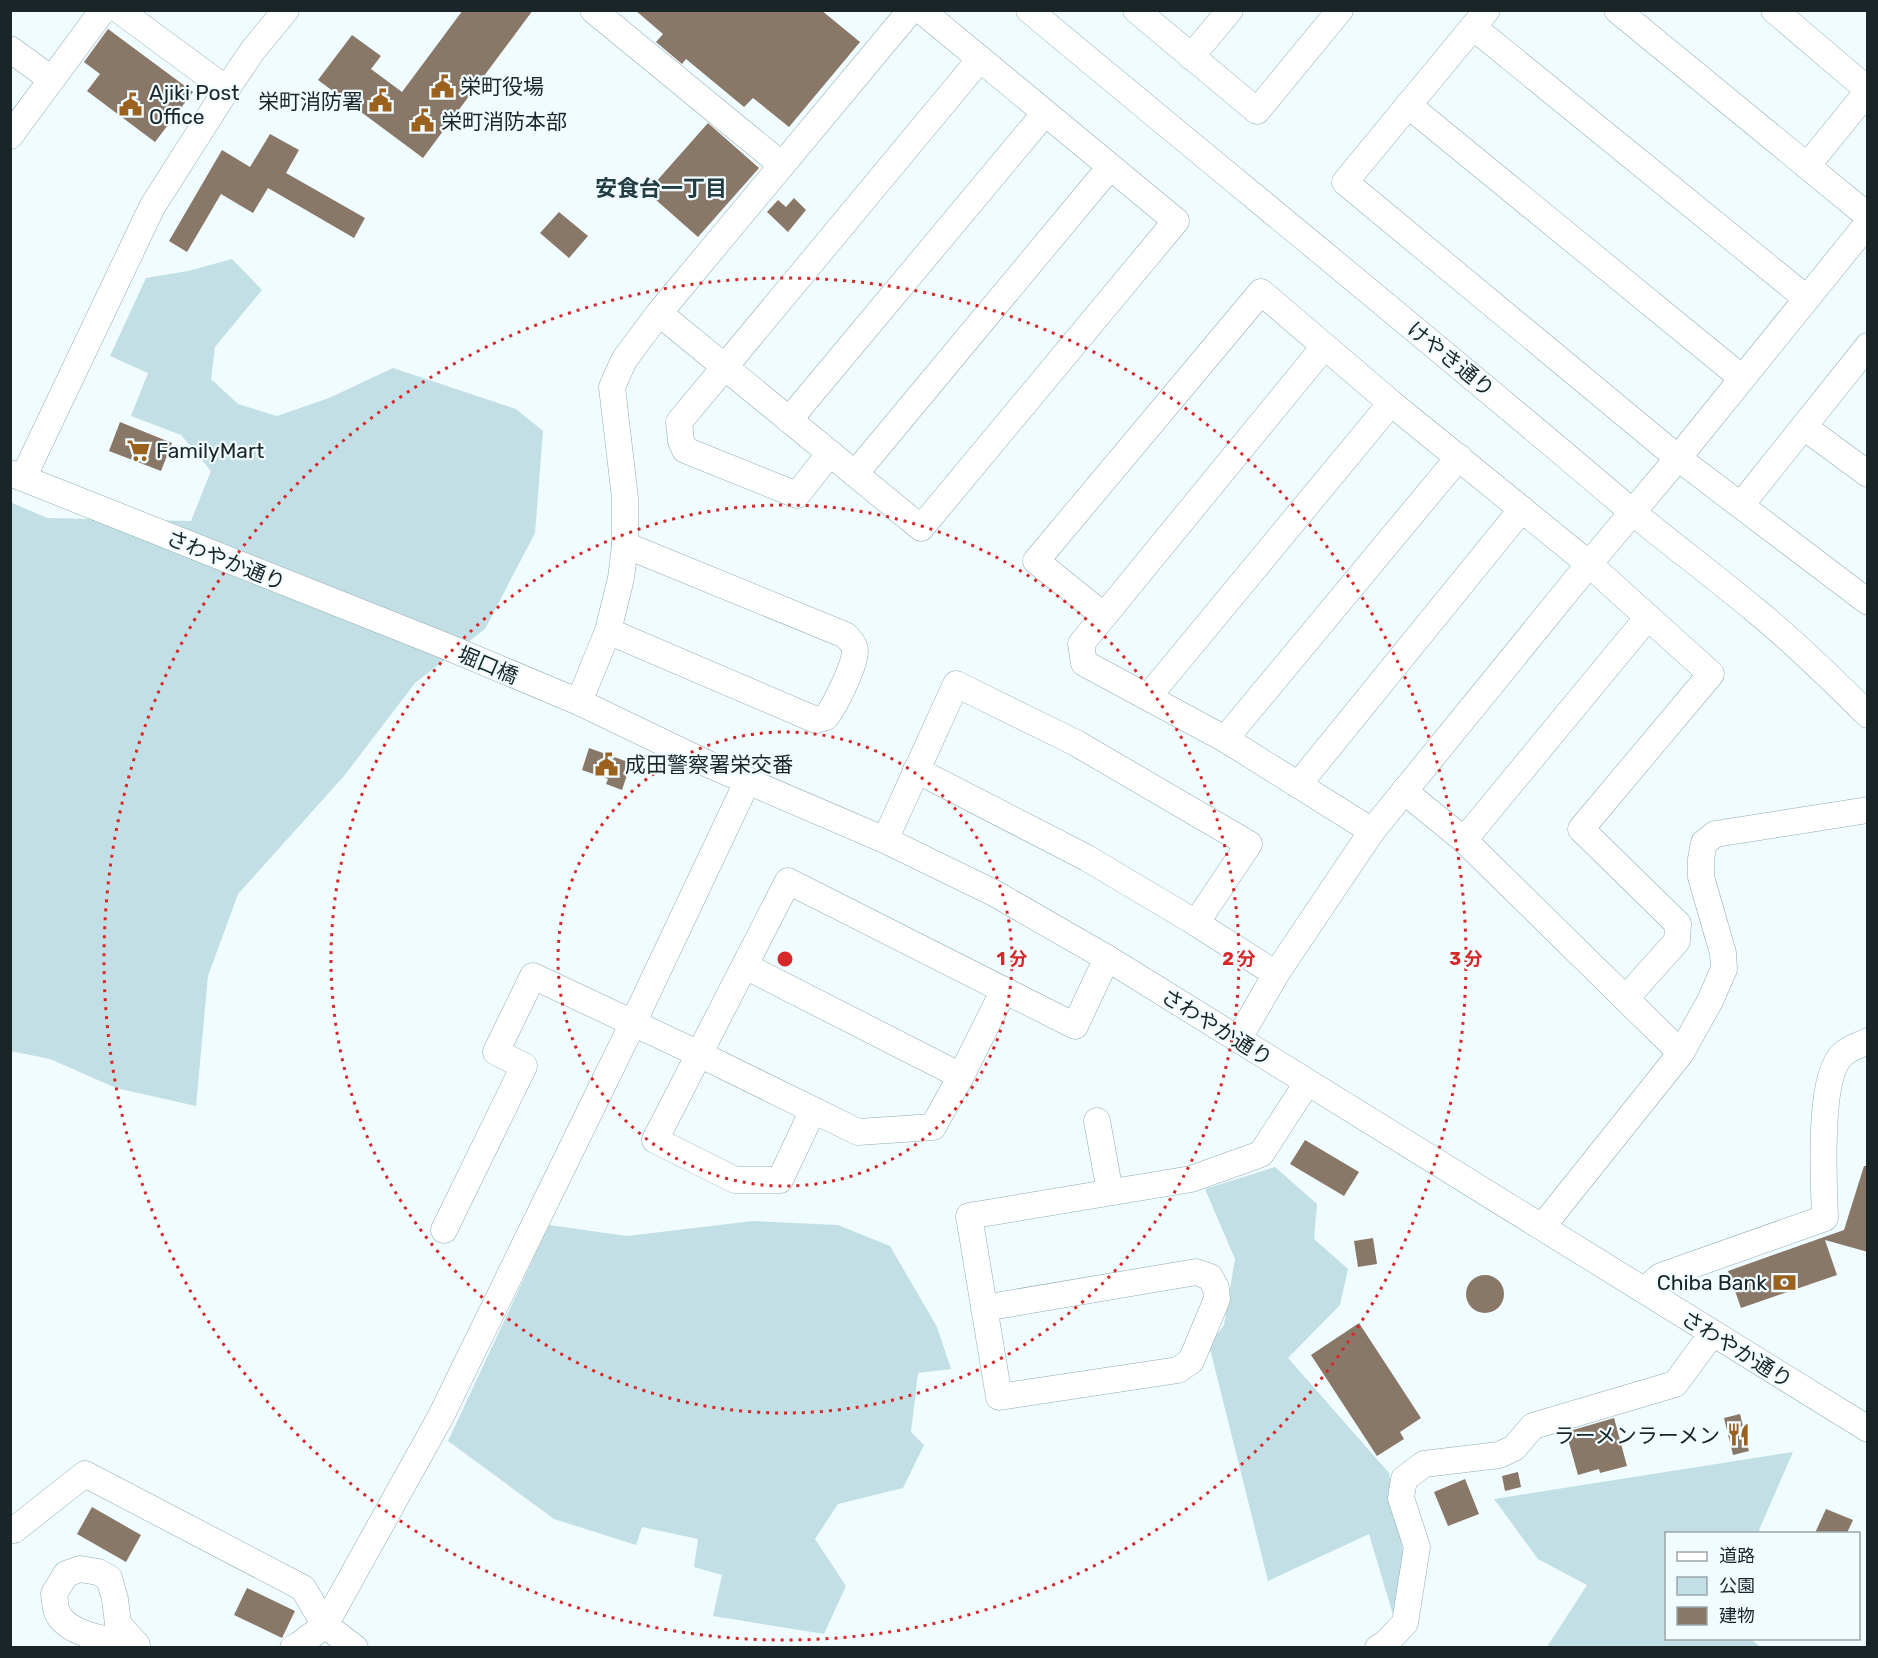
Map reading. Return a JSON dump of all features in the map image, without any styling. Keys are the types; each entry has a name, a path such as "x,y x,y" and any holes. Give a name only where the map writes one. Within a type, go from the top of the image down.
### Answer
{"street":[{"path":"10,135 103,10"},
{"path":"119,10 229,85"},
{"path":"17,475 152,207 229,85 253,50 286,10"},
{"path":"593,10 782,165"},
{"path":"579,702 608,631 621,578 625,545 625,498 612,387 624,360 659,313 910,10"},
{"path":"659,313 921,528 1176,221 921,10"},
{"name":"けやき通り","path":"1029,10 1524,419 1632,512 1758,612 1868,715"},
{"path":"1136,10 1257,111 1340,10"},
{"path":"1191,57 1230,10"},
{"path":"1774,10 1868,90 1807,166"},
{"path":"1630,14 1868,216"},
{"path":"1806,298 1480,19 1345,182 1678,458 1868,602"},
{"path":"10,49 51,79"},
{"path":"830,453 797,495 685,450 681,441 680,422 981,59"},
{"path":"1408,105 1742,378"},
{"path":"789,420 1045,113"},
{"path":"855,474 1110,166"},
{"path":"1238,1040 1276,974 1372,831 1868,223"},
{"path":"1103,615 1036,561 1261,292 1391,403 1589,564 1711,674 1581,829 1678,924 1677,941 1626,998"},
{"path":"1741,505 1868,346"},
{"path":"1324,347 1081,644 1084,663 1225,739 1372,831"},
{"path":"1148,697 1391,403"},
{"path":"1803,427 1868,474"},
{"path":"1225,739 1459,458"},
{"name":"さわやか通り","path":"17,475 443,645"},
{"path":"1298,785 1522,509"},
{"path":"608,631 816,720 826,717 833,708 853,662 854,645 845,635 625,545"},
{"path":"1464,840 1648,617"},
{"name":"堀口橋","path":"443,645 534,684"},
{"name":"さわやか通り","path":"534,684 579,702 710,765 885,840 994,893 1107,958 1868,1429"},
{"path":"885,840 956,684 1076,743 1250,844 1196,923"},
{"path":"916,770 1087,858 1276,974"},
{"path":"293,1647 325,1625 441,1416 633,1023 748,780"},
{"path":"1404,791 1464,840 1681,1053"},
{"path":"1542,1227 1681,1053 1710,1001 1724,969 1723,953 1701,877 1704,843 1715,834 1868,810"},
{"path":"813,1110 780,1180 735,1180 655,1140 788,881 1075,1026 1107,958"},
{"path":"745,966 961,1076"},
{"path":"444,1230 524,1066 496,1052 533,976 858,1132 933,1127 1004,990"},
{"path":"1644,1290 1661,1275 1825,1218 1824,1127 1829,1083 1833,1069 1842,1054 1868,1041"},
{"path":"984,1308 1196,1272 1210,1277 1216,1288 1217,1299 1191,1361 1178,1370 999,1397 984,1308 969,1216 1191,1179 1261,1154 1307,1083"},
{"path":"1097,1121 1110,1192"},
{"path":"1378,1647 1385,1644 1405,1623 1417,1547 1401,1498 1404,1479 1424,1464 1499,1455 1514,1448 1533,1426 1675,1384 1712,1334"},
{"path":"10,1530 14,1530 36,1514 85,1474 303,1588 325,1625 355,1647"}],"green space":[{"path":"232,259 262,290 215,347 211,379 238,404 277,416 329,398 393,368 516,409 543,431 535,533 485,629 415,683 344,776 238,894 208,976 196,1106 116,1088 50,1059 11,1051 10,502 47,518 191,521 211,471 181,435 131,416 148,373 110,356 146,278 188,271"},
{"path":"1275,1167 1317,1204 1314,1239 1348,1269 1340,1305 1288,1358 1389,1473 1403,1552 1394,1618 1369,1534 1268,1581 1209,1345 1224,1325 1235,1259 1205,1189"},
{"path":"753,1221 838,1225 890,1246 937,1327 951,1369 918,1373 911,1432 924,1445 903,1488 838,1504 815,1539 846,1586 824,1634 713,1616 722,1575 694,1567 698,1539 642,1527 636,1545 554,1519 448,1441 549,1225 627,1236"},
{"path":"1793,1452 1759,1530 1761,1532 1665,1532 1665,1640 1752,1640 1760,1647 1547,1647 1587,1585 1538,1559 1494,1499"}],"building":[{"name":"栄町役場","path":"463,10 533,10 423,158 318,80 352,35 381,56 371,69 402,92"},
{"path":"635,10 821,10 860,42 789,127 753,98 744,107 686,59 682,64 656,42 663,34"},
{"path":"108,29 193,92 155,142 87,91 100,74 84,62"},
{"path":"708,123 759,168 698,237 647,192"},
{"path":"270,134 299,150 286,173 365,218 354,238 268,188 253,213 221,194 187,252 169,241 222,150 250,167"},
{"path":"794,198 806,210 788,232 767,212 778,200 786,207"},
{"path":"559,212 588,236 569,258 540,233"},
{"path":"120,422 172,443 161,471 109,451"},
{"path":"589,748 631,763 622,790 606,784 608,779 582,770"},
{"path":"1305,1140 1359,1172 1344,1196 1290,1164"},
{"path":"1864,1166 1868,1166 1868,1252 1825,1240 1837,1275 1741,1308 1728,1271 1844,1230"},
{"path":"1373,1238 1377,1264 1358,1267 1354,1241"},
{"path":"1485,1275 1498,1281 1504,1294 1498,1307 1485,1313 1472,1307 1466,1294 1472,1281"},
{"path":"1359,1323 1421,1418 1400,1432 1404,1439 1377,1456 1311,1355"},
{"path":"1740,1414 1749,1451 1733,1455 1724,1418"},
{"path":"1614,1418 1627,1466 1600,1473 1599,1469 1578,1475 1566,1432"},
{"path":"1518,1472 1521,1487 1505,1491 1502,1476"},
{"path":"1465,1479 1479,1514 1448,1526 1434,1492"},
{"path":"92,1507 141,1535 126,1562 77,1534"},
{"path":"1826,1509 1853,1520 1847,1532 1815,1532"},
{"path":"247,1588 295,1611 282,1638 234,1615"}],"place":[{"name":"栄町役場","path":"442,86"},
{"name":"栄町消防署","path":"381,101"},
{"name":"Ajiki Post Office","path":"131,104"},
{"name":"栄町消防本部","path":"423,121"},
{"name":"FamilyMart","path":"138,450"},
{"name":"成田警察署栄交番","path":"607,764"},
{"name":"Chiba Bank","path":"1785,1282"},
{"name":"ラーメンラーメン","path":"1738,1435"}],"district":[{"name":"安食台一丁目","path":"661,188"}]}
